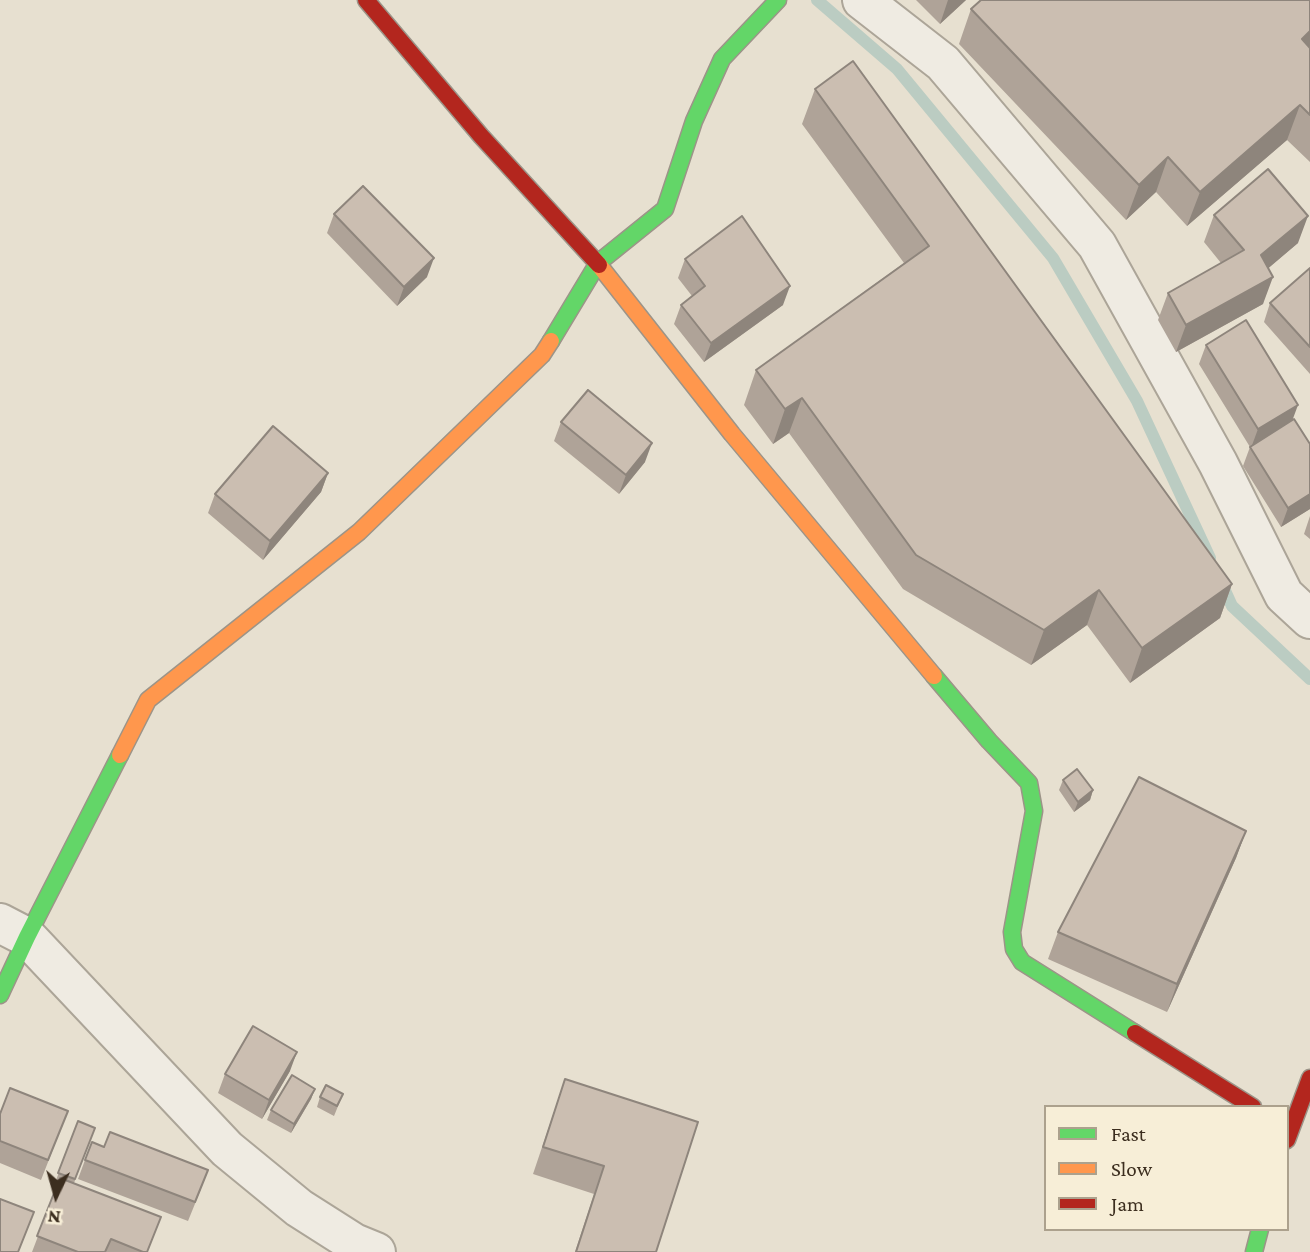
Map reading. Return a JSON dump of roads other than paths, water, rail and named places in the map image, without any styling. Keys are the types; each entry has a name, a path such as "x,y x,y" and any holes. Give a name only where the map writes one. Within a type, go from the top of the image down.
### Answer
{"main road":[{"path":"366,0 481,136 598,264 732,434 989,741 1029,783 1034,811 1012,932 1014,949 1022,962 1250,1105"},
{"path":"0,995 13,930 148,700 359,532 542,355 598,264 665,209 694,121 722,59 778,0"},
{"path":"1289,1130 1310,1077"},
{"path":"1254,1252 1259,1231"}],"street":[{"path":"862,0 943,63 1097,245 1218,463 1284,595 1310,620"},
{"path":"13,930 227,1149 299,1208 354,1243 376,1252"}],"waterway":[{"path":"817,0 897,69 1053,258 1137,401 1210,558"},
{"path":"1222,584 1232,606 1310,679"}]}
